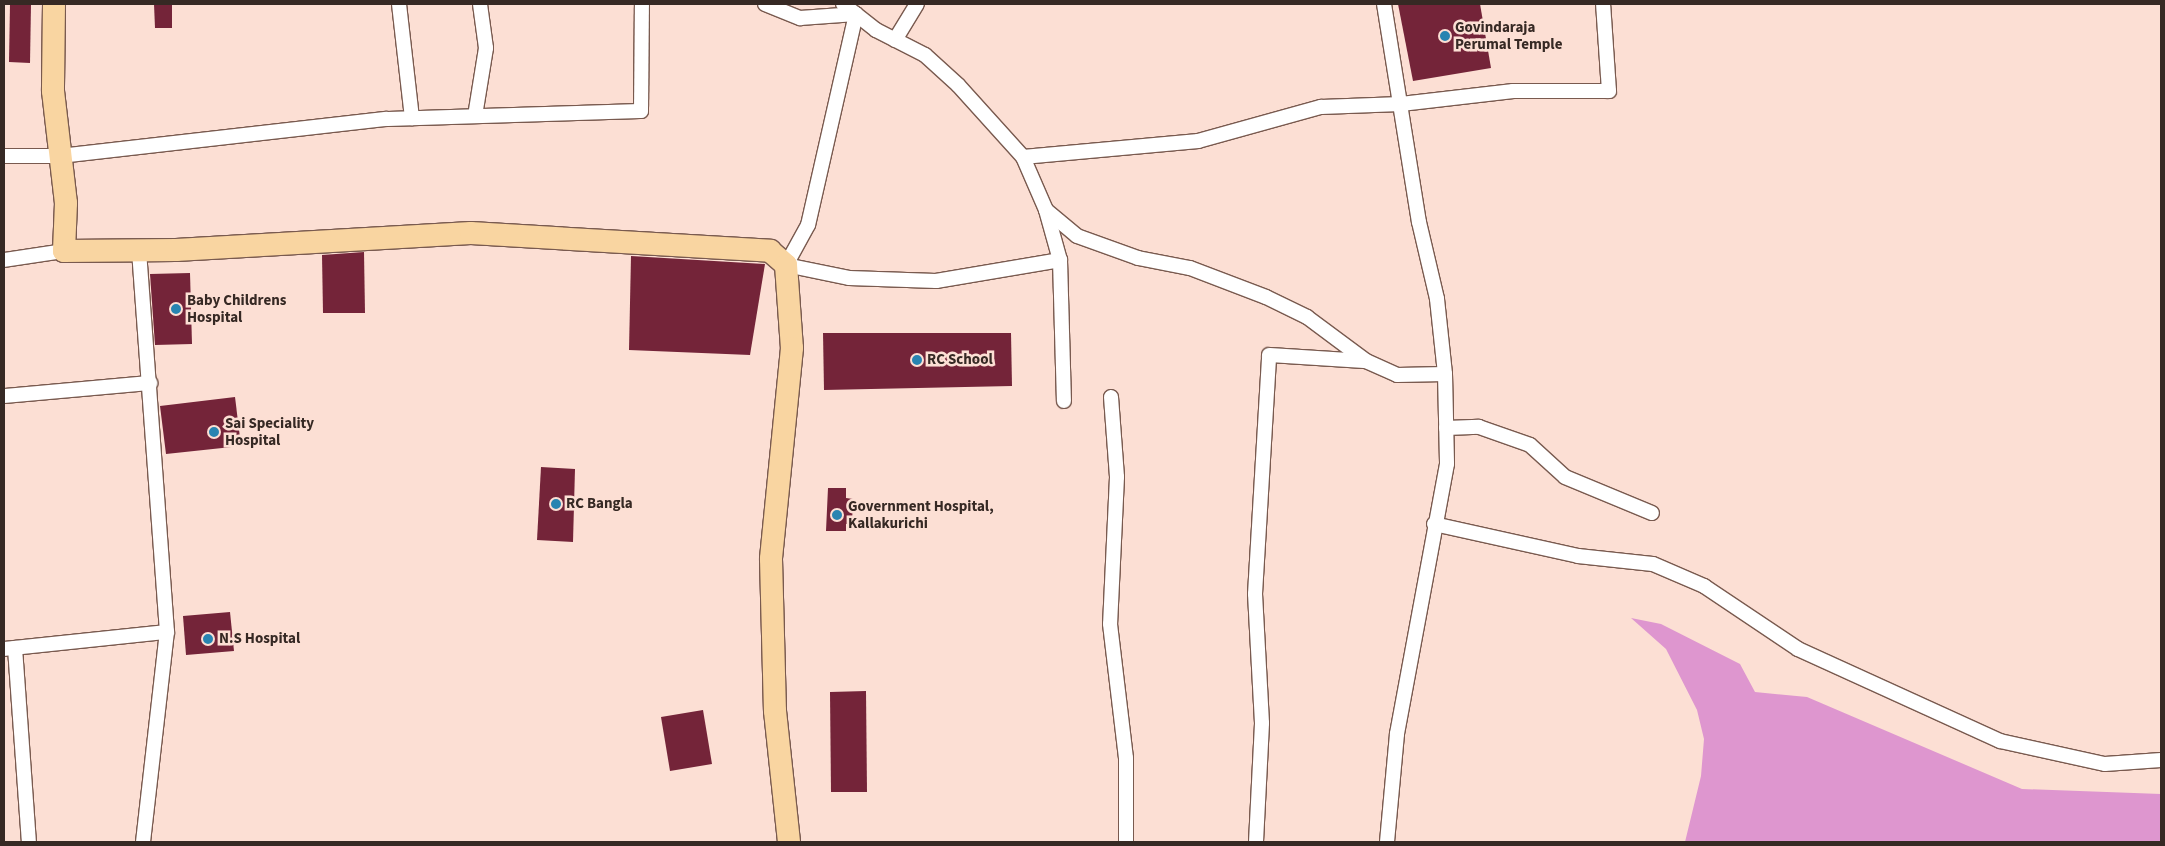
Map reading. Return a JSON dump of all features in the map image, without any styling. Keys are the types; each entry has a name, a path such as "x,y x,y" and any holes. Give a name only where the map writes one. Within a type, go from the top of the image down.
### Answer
{"main road":[{"path":"54,4 53,91 60,156 64,251 139,250 471,232 770,251 786,265 792,348 771,559 775,711 789,842"}],"street":[{"path":"399,4 412,118"},
{"path":"475,116 486,48 480,4"},
{"path":"4,156 60,156 412,118 641,111 642,4"},
{"path":"765,4 800,18 856,14"},
{"path":"843,4 895,40 925,55 958,85 1023,157 1046,210 1060,260 1064,401"},
{"path":"895,40 917,4"},
{"path":"1384,4 1419,222 1437,299 1445,374 1447,464 1434,524 1397,734 1387,842"},
{"path":"1023,157 1198,141 1321,107 1401,104 1513,91 1609,91 1603,4"},
{"path":"856,14 808,225 786,265 849,278 936,281 1060,260"},
{"path":"1046,210 1077,236 1138,258 1190,268 1266,297 1307,317 1366,361 1397,374 1445,374"},
{"path":"139,250 167,632 143,842"},
{"path":"4,260 64,251"},
{"path":"1256,842 1262,722 1255,594 1269,355 1366,361"},
{"path":"4,396 150,383"},
{"path":"1111,397 1117,477 1110,624 1126,758 1126,842"},
{"path":"1446,428 1479,427 1530,445 1565,477 1652,512"},
{"path":"1434,524 1578,556 1653,564 1704,586 1798,649 2000,741 2106,764 2161,760"},
{"path":"29,842 9,648 167,632"}],"shaded area":[{"path":"1631,618 1661,624 1740,664 1755,692 1807,697 2022,789 2161,794 2161,842 1685,842 1701,776 1704,739 1697,710 1666,649"}],"building":[{"path":"10,4 31,4 30,63 9,62"},
{"path":"154,4 172,4 172,28 155,28"},
{"name":"Govindaraja Perumal Temple","path":"1398,4 1480,4 1491,68 1413,81"},
{"path":"364,252 365,313 323,313 322,255"},
{"path":"631,256 765,264 750,355 629,350"},
{"path":"190,273 192,344 155,345 150,274"},
{"name":"RC School","path":"823,333 1011,333 1012,386 824,390"},
{"path":"235,397 241,446 166,454 160,406"},
{"name":"RC Bangla","path":"541,467 575,469 573,542 537,540"},
{"path":"828,488 846,488 846,498 853,499 852,524 846,524 846,531 826,531"},
{"path":"230,612 234,651 186,655 183,616"},
{"path":"866,691 867,792 831,792 830,692"},
{"path":"703,710 712,764 670,771 661,717"}],"place":[{"name":"Govindaraja Perumal Temple","path":"1445,36"},
{"name":"Baby Childrens Hospital","path":"176,309"},
{"name":"RC School","path":"917,360"},
{"name":"Sai Speciality Hospital","path":"214,432"},
{"name":"RC Bangla","path":"556,504"},
{"name":"Government Hospital, Kallakurichi","path":"837,515"},
{"name":"N.S Hospital","path":"208,639"}]}
